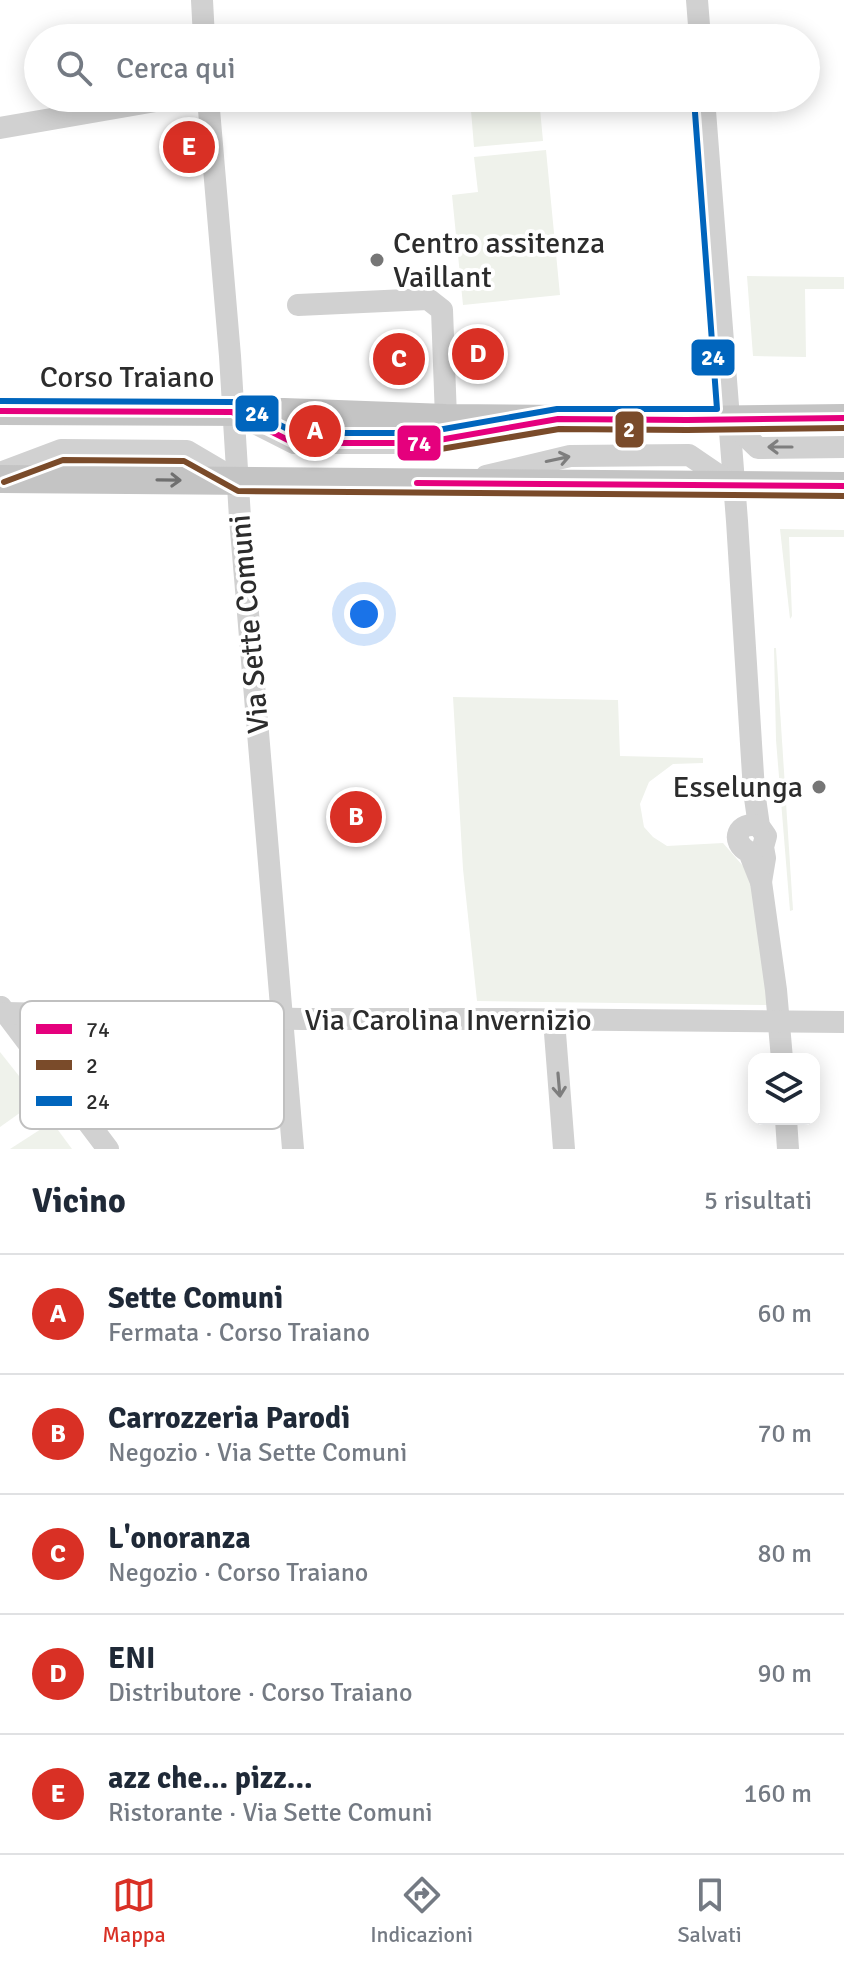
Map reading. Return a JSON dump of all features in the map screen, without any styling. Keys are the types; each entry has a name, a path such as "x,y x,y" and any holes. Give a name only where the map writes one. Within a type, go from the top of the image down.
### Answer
{"main road":[{"name":"Corso Traiano","path":"0,411 294,412 558,419 844,418"},
{"path":"0,476 844,486"}],"street":[{"path":"202,0 203,24"},
{"path":"697,0 699,24"},
{"path":"0,128 92,112"},
{"name":"Via Sette Comuni","path":"209,112 281,1001"},
{"path":"705,112 755,837 765,858 761,882 782,1053"},
{"path":"298,305 428,299 442,310 446,418"},
{"path":"232,412 294,443 422,443 558,419"},
{"path":"728,419 758,448 844,447"},
{"path":"2,1010 20,1034"},
{"name":"Via Carolina Invernizio","path":"284,1018 844,1022"},
{"path":"554,1020 564,1149"},
{"name":"Via Sette Comuni","path":"284,1042 293,1149"},
{"path":"786,1125 788,1149"},
{"path":"93,1129 108,1149"}],"shaded area":[{"path":"471,112 540,112 543,141 474,147"},
{"path":"546,150 560,295 463,305 452,195 478,192 474,157"},
{"path":"747,276 844,277 844,289 805,289 806,357 753,356"},
{"path":"780,529 844,530 844,537 789,537 790,619"},
{"path":"774,648 793,910 790,911 776,740"},
{"path":"453,697 618,700 620,756 703,758 703,763 673,764 649,782 640,804 644,827 667,846 723,843 750,874 763,922 767,1005 477,1001 463,869"},
{"path":"0,1052 20,1077 20,1113 0,1127"},
{"path":"41,1129 57,1129 72,1149 10,1149"}],"transit line":[{"name":"24","path":"0,401 233,402 296,433 421,433 557,409 717,409 695,112"},
{"name":"74","path":"0,411 232,412 294,443 422,443 558,419 844,418"},
{"name":"2","path":"417,453 559,429 844,428"},
{"name":"2","path":"4,482 63,460 184,461 238,491 844,496"},
{"name":"74","path":"417,483 844,486"}],"place":[{"name":"azz che... pizz...","path":"189,147"},
{"name":"Centro assitenza Vaillant","path":"377,260"},
{"name":"ENI","path":"478,354"},
{"name":"L'onoranza","path":"399,359"},
{"name":"Sette Comuni","path":"315,431"},
{"name":"Esselunga","path":"819,787"},
{"name":"Carrozzeria Parodi","path":"356,817"}]}
